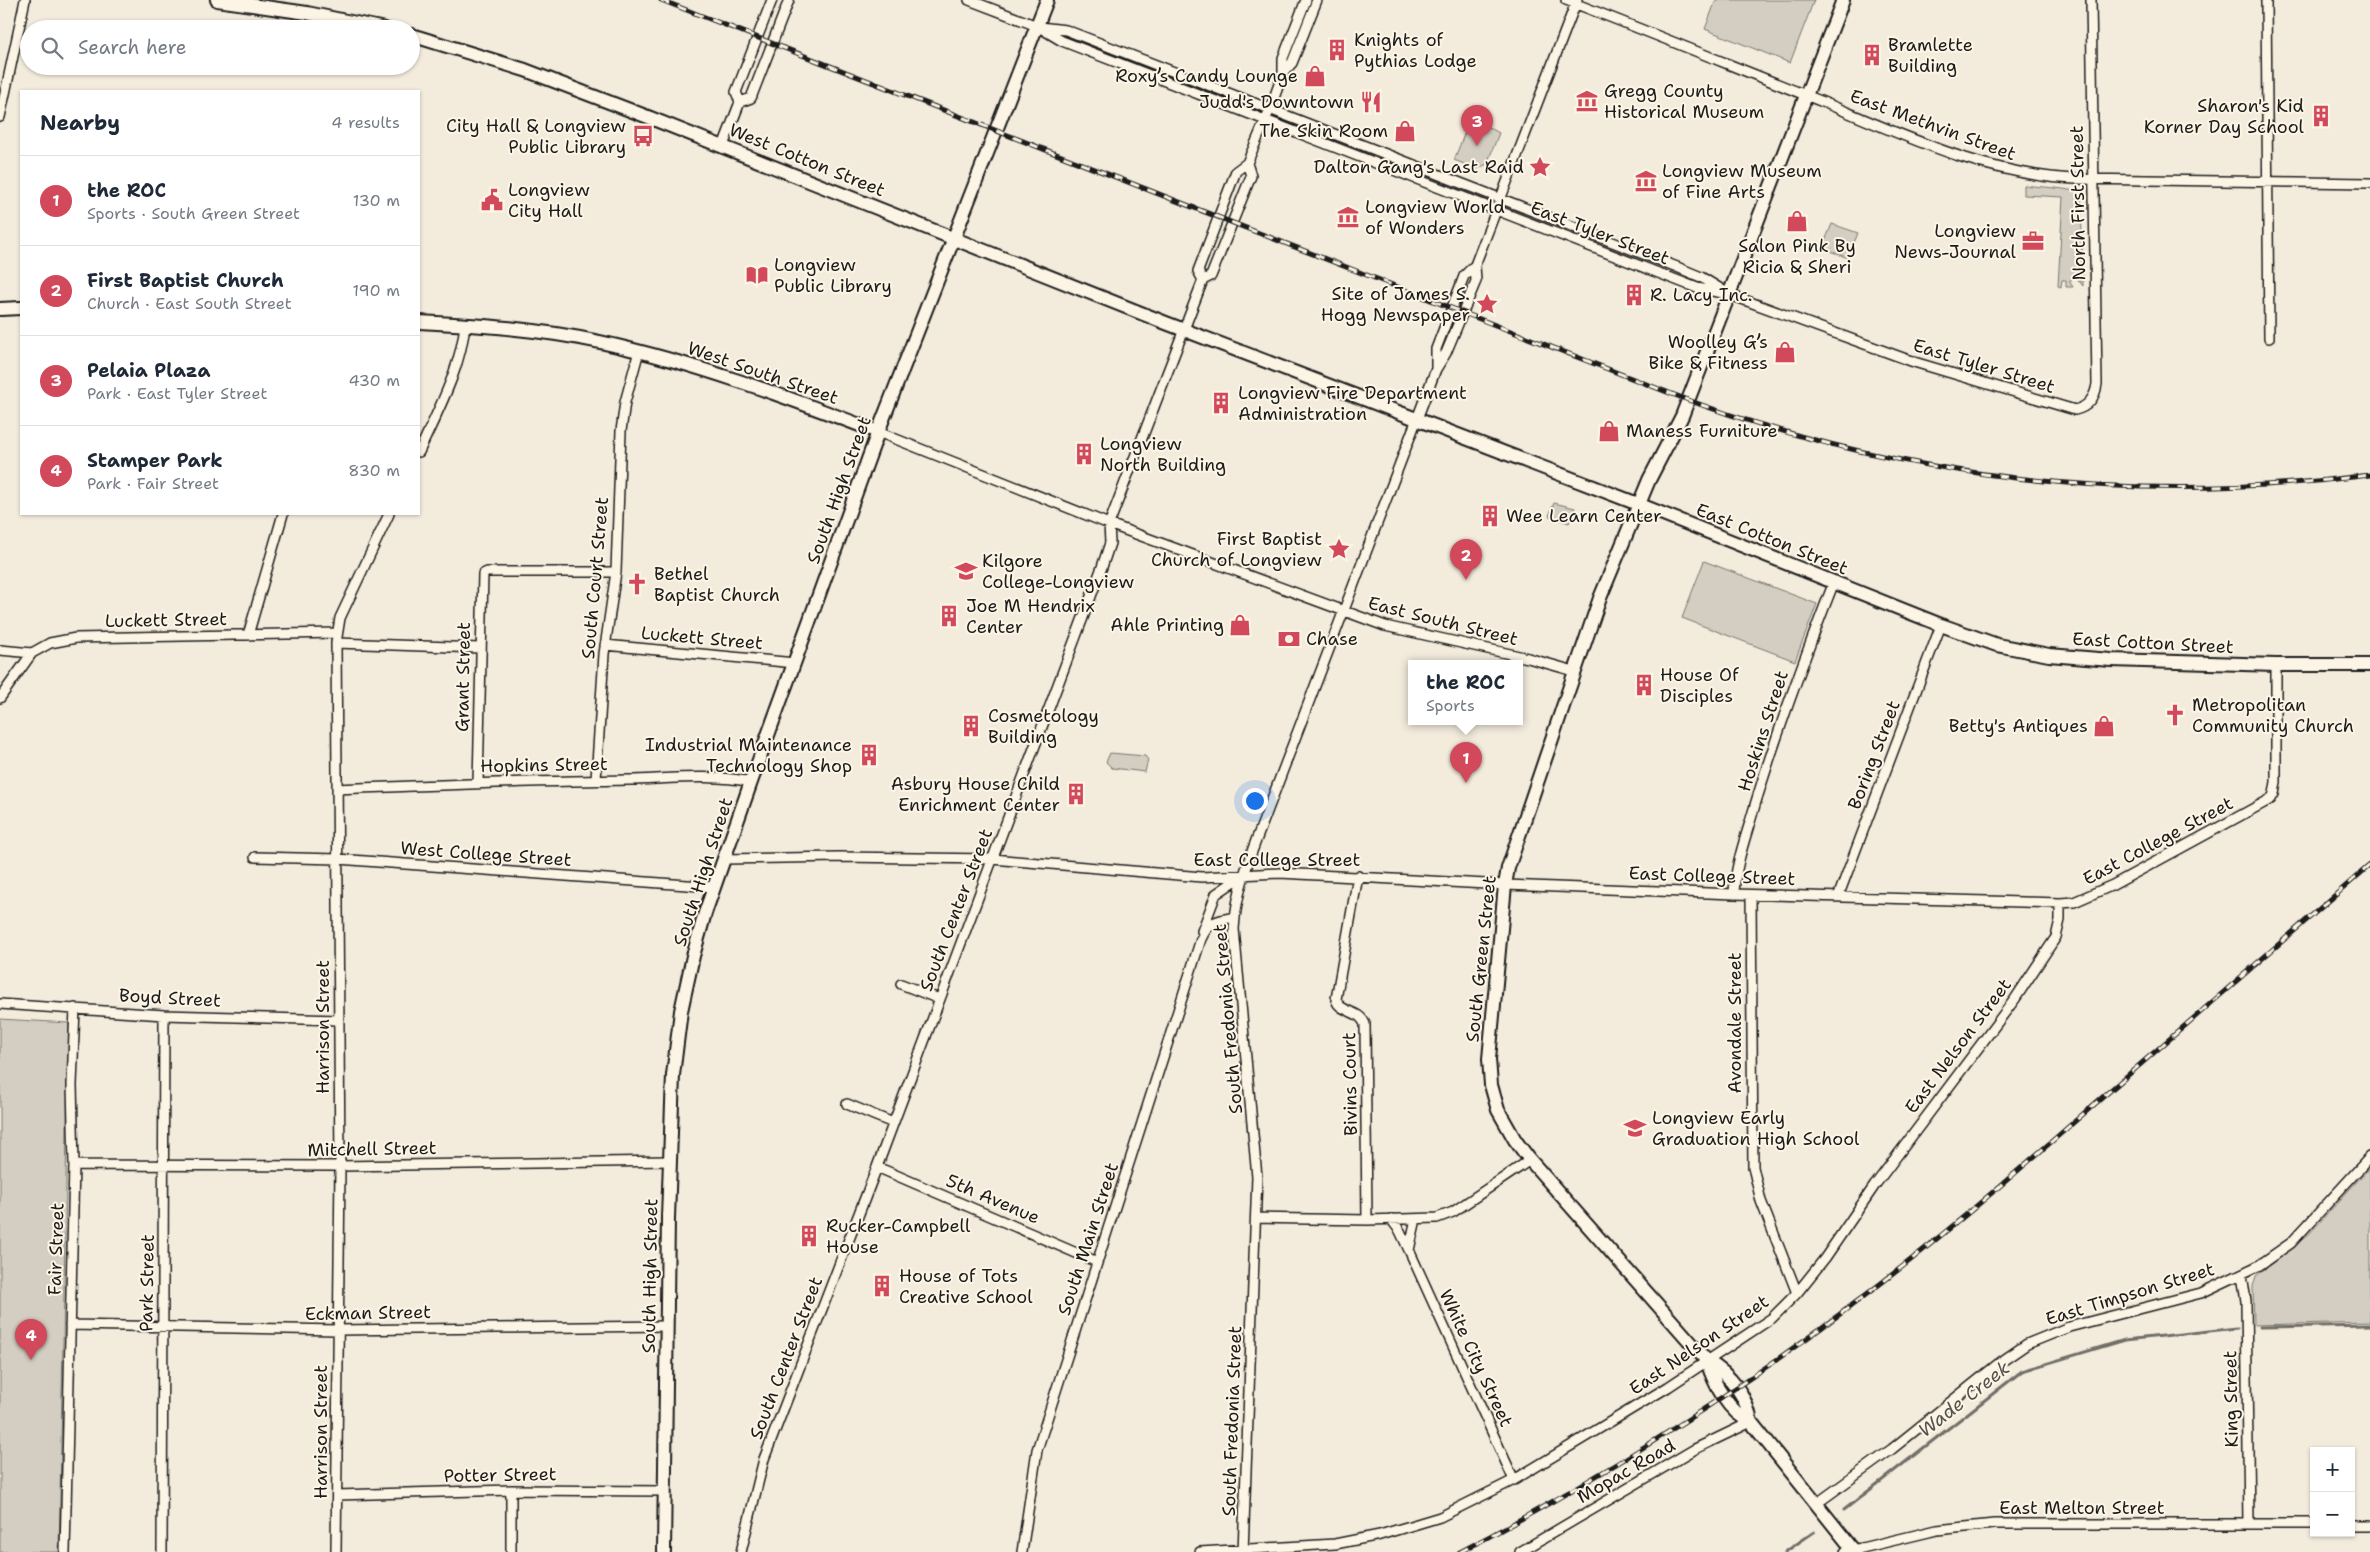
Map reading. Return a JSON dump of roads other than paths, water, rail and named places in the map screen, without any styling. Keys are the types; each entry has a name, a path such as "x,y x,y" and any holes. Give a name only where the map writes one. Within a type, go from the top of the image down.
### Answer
{"main road":[{"path":"217,0 341,20"},
{"name":"South High Street","path":"664,1552 673,1075 679,1026 693,956 714,886 878,432 1047,0"},
{"name":"South Green Street","path":"1843,0 1728,294 1690,397 1638,504 1600,598 1508,868 1504,885 1490,1052 1490,1079 1498,1110 1515,1140 1530,1160 1707,1361 1726,1372 1748,1406 1751,1422 1851,1551"},
{"name":"West Cotton Street","path":"420,38 525,70 723,146 1185,330"},
{"path":"0,308 20,308"},
{"name":"West South Street","path":"420,322 465,324 566,336 639,351 755,386 878,432"},
{"name":"East Cotton Street","path":"1185,330 1638,504 1941,625 1997,645 2049,655 2136,661 2276,665 2370,665"}],"street":[{"path":"21,20 25,0"},
{"path":"723,146 740,102 736,92 772,0"},
{"path":"740,102 751,98 788,0"},
{"path":"970,0 1037,26"},
{"path":"1283,73 1283,58 1306,0"},
{"path":"1247,163 1283,73 1292,62 1317,0"},
{"name":"East Methvin Street","path":"1566,0 1576,2 1805,96 1990,167 2037,176 2093,179 2370,183"},
{"name":"North First Street","path":"2089,403 2096,390 2097,375 2091,0"},
{"path":"2266,0 2269,338"},
{"path":"1475,265 1576,2"},
{"path":"0,117 20,23"},
{"name":"East Tyler Street","path":"1037,26 1066,30 1701,276 1728,294"},
{"name":"East Tyler Street","path":"1037,26 1062,42 1697,288 1728,294 1914,362 2065,408 2075,410 2089,403"},
{"name":"South Center Street","path":"741,1552 764,1459 877,1167 1110,543 1109,524 1203,280 1211,276 1251,176 1247,163 1236,171 1198,271 1203,280"},
{"name":"South Fredonia Street","path":"1436,369 1436,349 1464,276 1475,265"},
{"name":"South Fredonia Street","path":"1243,1551 1257,1218 1257,1165 1235,917 1244,875 1342,611 1436,369 1446,353 1476,281 1475,265"},
{"path":"420,450 437,413 460,353 465,324"},
{"name":"South Court Street","path":"596,780 605,645 616,572 621,430 639,351"},
{"name":"West South Street","path":"878,432 1109,524"},
{"path":"248,635 283,515"},
{"name":"Harrison Street","path":"336,1552 340,1166 336,638 342,614 389,515"},
{"name":"East South Street","path":"1109,524 1342,611 1401,631 1528,658 1574,671"},
{"name":"Grant Street","path":"478,783 480,648 484,573 616,572"},
{"name":"Hoskins Street","path":"1734,894 1736,869 1788,701 1834,582"},
{"name":"Boring Street","path":"1838,897 1941,625"},
{"name":"Luckett Street","path":"32,654 50,643 76,638 248,635 336,638 480,648"},
{"name":"Luckett Street","path":"605,645 795,663"},
{"path":"0,650 32,654"},
{"path":"0,698 22,663 32,654"},
{"name":"East College Street","path":"993,859 1202,877 1271,873 1751,895 2074,902 2113,885 2270,799 2274,794 2276,782 2276,665"},
{"name":"Hopkins Street","path":"338,789 596,780 728,779 751,782"},
{"name":"West College Street","path":"255,857 338,859 714,886"},
{"path":"724,859 839,857 993,859"},
{"name":"South Main Street","path":"1201,939 1203,925 1213,898 1244,875"},
{"name":"Bivins Court","path":"1358,876 1336,998 1340,1006 1361,1016 1365,1024 1367,1220"},
{"name":"Avondale Street","path":"1751,895 1751,1130 1753,1167 1761,1201 1797,1293"},
{"name":"East Nelson Street","path":"1200,1552 1243,1551 1335,1544 1380,1535 1440,1516 1514,1480 1707,1361 1772,1318 1797,1293 1825,1258 1874,1185 2015,999 2056,937 2060,920 2060,903"},
{"name":"South Main Street","path":"1022,1552 1038,1450 1201,939 1206,928 1214,922 1235,917"},
{"path":"901,984 940,999"},
{"name":"Boyd Street","path":"0,1004 164,1015 339,1020"},
{"name":"Fair Street","path":"65,1552 74,1165 72,1085 75,1008"},
{"name":"Park Street","path":"162,1552 165,1165 164,1015"},
{"path":"847,1104 893,1123"},
{"name":"East Timpson Street","path":"1816,1504 1892,1449 1998,1364 2027,1344 2069,1327 2201,1293 2242,1275 2290,1243 2370,1157"},
{"path":"1257,1218 1367,1220 1437,1218 1448,1214 1530,1160"},
{"name":"Mitchell Street","path":"74,1165 340,1166 670,1161"},
{"name":"5th Avenue","path":"877,1167 1097,1262"},
{"name":"White City Street","path":"1391,1219 1400,1231 1409,1250 1514,1480"},
{"path":"1409,1250 1416,1219"},
{"name":"King Street","path":"2242,1275 2246,1310 2249,1524"},
{"name":"Eckman Street","path":"70,1325 338,1330 667,1326"},
{"name":"Mopac Road","path":"1520,1552 1695,1449 1751,1422"},
{"path":"511,1490 511,1552"},
{"name":"Potter Street","path":"336,1495 511,1490 665,1491"},
{"name":"East Melton Street","path":"1851,1551 1938,1530 1994,1524 2310,1524"},
{"path":"2355,1524 2370,1524"}],"waterway":[{"name":"Wade Creek","path":"2260,1327 2370,1325"},
{"name":"Wade Creek","path":"1844,1510 2022,1371 2125,1340 2237,1328"},
{"name":"Wade Creek","path":"1785,1552 1814,1532"}],"railway":[{"path":"661,0 1672,394 1756,423 1842,447 1928,465 2016,478 2104,485 2192,487 2281,484 2370,475"},
{"path":"1460,1552 1513,1524 1667,1433 1766,1367 1863,1297 1923,1250 2010,1177 2370,865"}],"place":[{"name":"Knights of Pythias Lodge","path":"1337,50"},
{"name":"Bramlette Building","path":"1872,55"},
{"name":"Roxy’s Candy Lounge","path":"1315,76"},
{"name":"Gregg County Historical Museum","path":"1587,101"},
{"name":"Judd's Downtown","path":"1371,102"},
{"name":"Sharon's Kid Korner Day School","path":"2321,116"},
{"name":"The Skin Room","path":"1405,131"},
{"name":"City Hall & Longview Public Library","path":"643,136"},
{"name":"Pelaia Plaza","path":"1477,146"},
{"name":"Dalton Gang's Last Raid","path":"1540,167"},
{"name":"Longview Museum of Fine Arts","path":"1646,181"},
{"name":"Longview City Hall","path":"492,200"},
{"name":"Longview World of Wonders","path":"1348,217"},
{"name":"Salon Pink By Ricia & Sheri","path":"1797,221"},
{"name":"Longview News-Journal","path":"2033,241"},
{"name":"Longview Public Library","path":"757,275"},
{"name":"R. Lacy Inc.","path":"1634,295"},
{"name":"Site of James S. Hogg Newspaper","path":"1487,304"},
{"name":"Woolley G’s Bike & Fitness","path":"1785,352"},
{"name":"Longview Fire Department Administration","path":"1221,403"},
{"name":"Maness Furniture","path":"1609,431"},
{"name":"Longview North Building","path":"1084,454"},
{"name":"Wee Learn Center","path":"1490,516"},
{"name":"First Baptist Church of Longview","path":"1339,549"},
{"name":"Kilgore College-Longview","path":"966,571"},
{"name":"First Baptist Church","path":"1466,580"},
{"name":"Bethel Baptist Church","path":"637,584"},
{"name":"Joe M Hendrix Center","path":"949,616"},
{"name":"Ahle Printing","path":"1240,625"},
{"name":"Chase","path":"1289,639"},
{"name":"House Of Disciples","path":"1644,685"},
{"name":"Metropolitan Community Church","path":"2175,715"},
{"name":"Cosmetology Building","path":"971,726"},
{"name":"Betty's Antiques","path":"2104,726"},
{"name":"Industrial Maintenance Technology Shop","path":"869,755"},
{"name":"the ROC","path":"1466,783"},
{"name":"Asbury House Child Enrichment Center","path":"1076,794"},
{"name":"Longview Early Graduation High School","path":"1635,1128"},
{"name":"Rucker-Campbell House","path":"809,1236"},
{"name":"House of Tots Creative School","path":"882,1286"},
{"name":"Stamper Park","path":"31,1360"}]}
